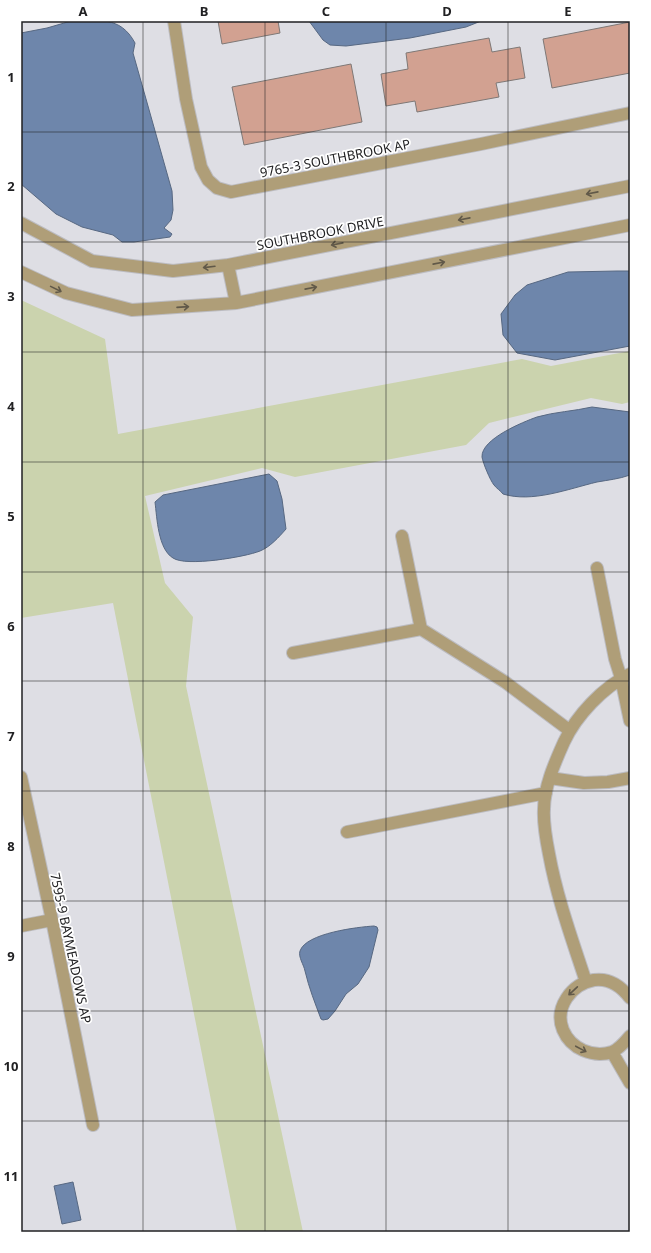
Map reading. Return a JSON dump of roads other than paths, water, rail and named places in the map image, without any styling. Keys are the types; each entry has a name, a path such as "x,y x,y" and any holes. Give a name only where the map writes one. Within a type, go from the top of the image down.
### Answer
{"street":[{"name":"9765-3 SOUTHBROOK AP","path":"174,21 186,99 201,167 208,180 217,188 231,192 481,144 630,113"},
{"name":"SOUTHBROOK DRIVE","path":"21,223 92,261 173,271 228,265 630,186"},
{"path":"21,272 66,294 132,310 236,303 630,225"},
{"path":"228,265 236,303"},
{"path":"402,536 421,629"},
{"path":"597,568 615,659 626,676 630,721"},
{"path":"292,652 421,629 505,682 569,730"},
{"path":"586,982 563,915 553,876 544,829 544,808 546,793 554,763 569,730 598,698 626,676"},
{"name":"7595-9 BAYMEADOWS AP","path":"21,776 52,920 93,1125"},
{"path":"550,778 584,783 608,782 630,778"},
{"path":"347,832 546,793"},
{"path":"21,926 52,920"},
{"path":"630,998 625,991 617,985 607,981 597,980 586,982 576,987 568,996 562,1006 561,1018 563,1030 569,1040 578,1048 589,1053 601,1054 612,1052 623,1045 630,1036"},
{"path":"612,1052 630,1083"}],"water":[{"path":"71,21 99,21 115,24 129,34 135,43 133,53 172,191 173,210 171,220 164,228 172,234 170,237 134,242 122,242 113,235 82,227 56,214 21,184 21,33 47,28"},
{"path":"309,21 481,21 466,27 410,38 346,46 330,45 323,40"},
{"path":"630,271 630,346 555,360 517,353 503,335 501,314 515,295 527,285 568,272"},
{"path":"592,407 630,412 630,475 550,494 526,497 503,494 494,485 482,457 488,444 495,438 513,427 537,417"},
{"path":"269,474 277,481 282,499 286,529 271,544 260,551 216,560 190,562 180,561 168,554 161,541 159,533 155,502 163,495"},
{"path":"374,926 377,927 378,930 369,967 358,984 346,994 328,1019 321,1019 300,958 300,951 304,945 322,935"},
{"path":"73,1182 81,1220 62,1224 54,1186"}]}
